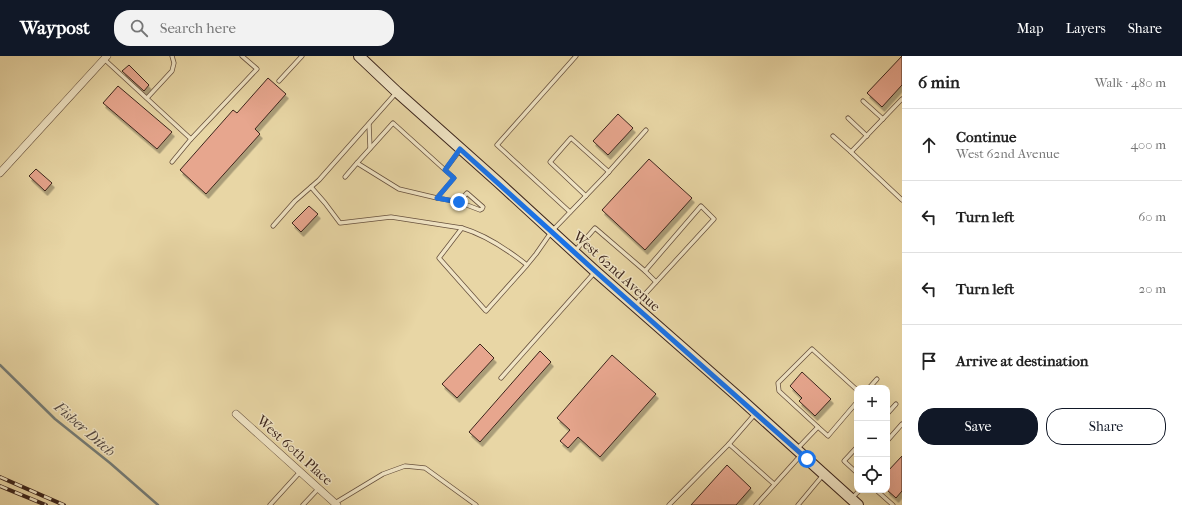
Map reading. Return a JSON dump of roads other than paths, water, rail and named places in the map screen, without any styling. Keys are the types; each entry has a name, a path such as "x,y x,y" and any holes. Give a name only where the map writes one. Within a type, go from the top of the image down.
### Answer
{"street":[{"path":"0,173 105,58"},
{"name":"West 62nd Avenue","path":"364,58 397,92 460,149 855,502"},
{"name":"West 60th Place","path":"236,414 336,504"}],"lane":[{"path":"147,98 172,71 174,63 172,56"},
{"path":"172,162 191,139 257,69 242,56"},
{"path":"279,81 302,56"},
{"path":"570,212 497,145 576,56"},
{"path":"105,58 191,139"},
{"path":"273,226 295,201 319,180 397,92"},
{"path":"852,152 902,99"},
{"path":"863,101 883,119"},
{"path":"848,118 867,136"},
{"path":"344,177 393,123 454,178 437,198"},
{"path":"369,124 370,148"},
{"path":"462,228 439,258 486,311 527,265 552,231 609,172 646,130"},
{"path":"833,136 902,200"},
{"path":"586,196 550,162 571,138 609,172"},
{"path":"445,170 460,149"},
{"path":"357,162 399,189 459,202 480,210 483,207 467,193 459,202"},
{"path":"311,187 340,222 391,217 462,228 478,234 512,253 527,265"},
{"path":"634,305 714,219 701,206 645,271"},
{"path":"575,252 595,228 656,282"},
{"path":"501,378 595,271"},
{"path":"854,387 812,349 778,383 779,391 828,436 854,406"},
{"path":"872,385 877,379"},
{"path":"890,411 896,404"},
{"path":"669,505 729,444 756,413"},
{"path":"890,438 902,424"},
{"path":"756,505 818,427"},
{"path":"729,444 774,484"},
{"path":"854,450 844,461 854,470"},
{"path":"336,504 383,474 405,466 425,468 476,505"},
{"path":"270,505 300,471"},
{"path":"800,504 824,474"},
{"path":"304,505 319,488"},
{"path":"879,493 893,505"}],"waterway":[{"name":"Fisher Ditch","path":"0,365 55,419 110,463 158,505"}],"railway":[{"path":"0,477 64,505"},
{"path":"0,486 46,505"}]}
